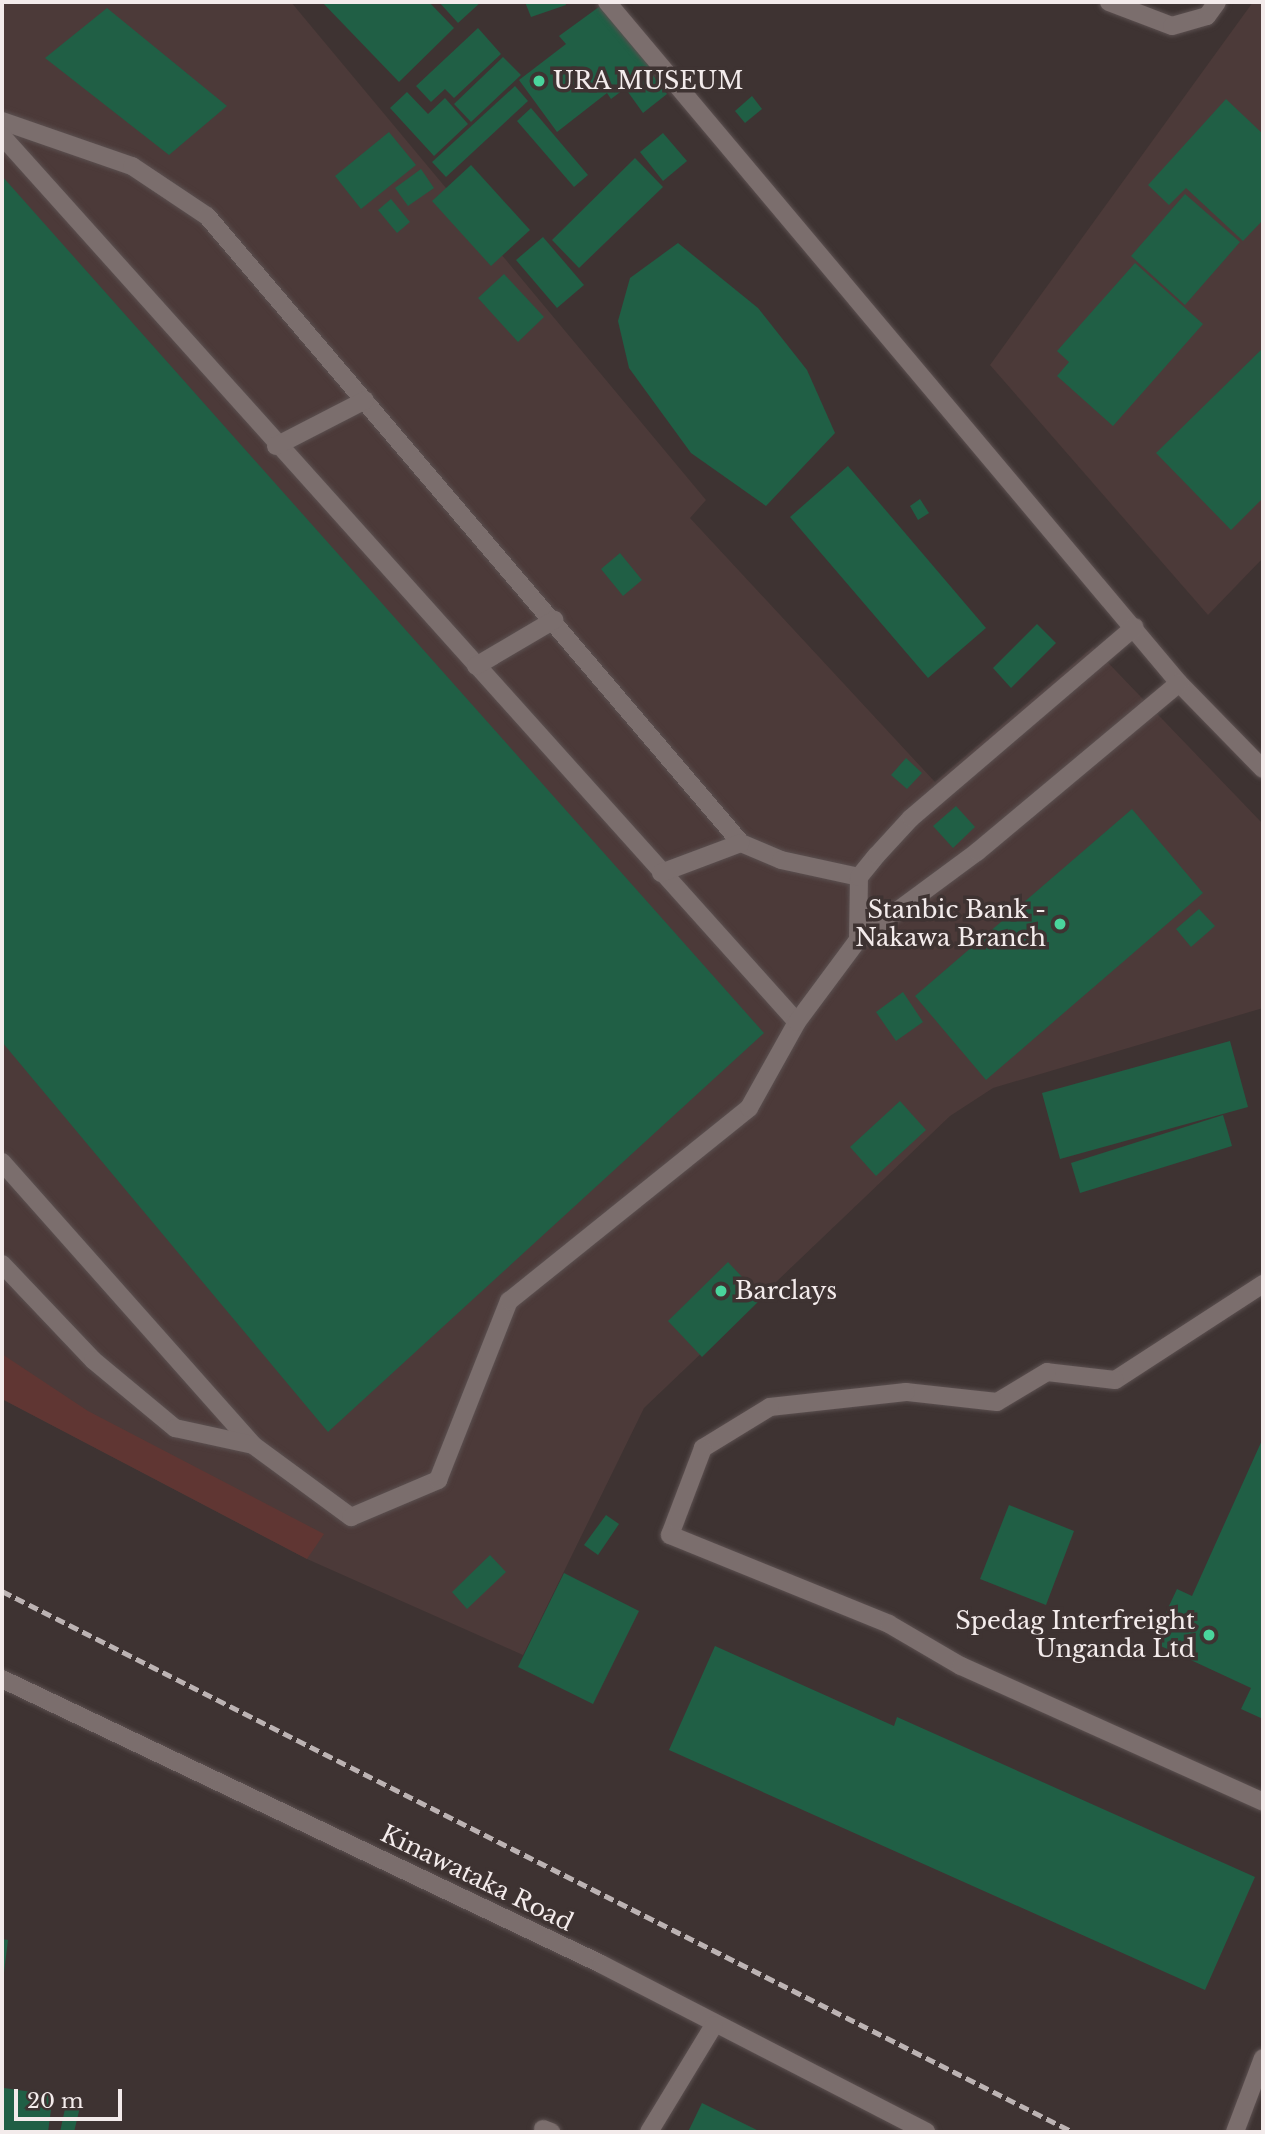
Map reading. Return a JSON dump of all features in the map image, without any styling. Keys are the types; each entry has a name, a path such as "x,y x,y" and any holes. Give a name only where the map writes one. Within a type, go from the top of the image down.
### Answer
{"street":[{"path":"607,2 1135,627 1179,683 1263,769"},
{"path":"1109,2 1172,26 1206,16 1217,2"},
{"path":"2,121 132,166 207,216 554,620 741,843 782,860 859,877"},
{"path":"2,136 276,446 797,1022"},
{"path":"276,446 366,400"},
{"path":"476,666 554,620"},
{"path":"858,940 859,877 911,818 1135,627"},
{"path":"2,1162 253,1445 351,1517 438,1480 509,1301 749,1108 797,1022 858,940 977,852 1179,683"},
{"path":"661,873 741,843"},
{"path":"2,1264 93,1360 175,1428 253,1445"},
{"path":"1263,1284 1115,1380 1047,1372 997,1402 906,1392 769,1407 703,1448 670,1535 889,1624 961,1666 1263,1802"},
{"name":"Kinawataka Road","path":"2,1679 601,1964 714,2025 926,2132"},
{"path":"649,2132 714,2025"},
{"path":"1235,2132 1258,2089 1263,2059"}],"shaded area":[{"path":"2,2 291,2 706,500 690,518 935,782 1093,647 1263,824 1263,1008 993,1088 950,1116 644,1408 523,1655 307,1559 2,1399"},
{"path":"1253,2 1263,2 1263,558 1208,615 990,365"},
{"path":"2,1354 88,1411 324,1534 307,1559 2,1399"}],"building":[{"path":"322,2 429,2 454,28 399,82"},
{"path":"439,2 481,2 458,23"},
{"path":"525,2 565,2 566,5 531,17"},
{"path":"603,4 651,69 611,99 607,93 557,132 519,80 566,44 559,36"},
{"path":"107,8 227,106 169,155 45,58"},
{"path":"478,28 501,54 454,98 445,89 431,102 416,86"},
{"path":"503,57 521,75 471,122 454,104"},
{"path":"652,74 667,94 643,113 628,92"},
{"path":"515,86 528,101 446,177 432,162"},
{"path":"407,92 428,114 445,98 468,124 434,156 390,108"},
{"path":"752,96 762,109 745,123 735,111"},
{"path":"1226,99 1263,134 1263,220 1243,241 1186,188 1169,205 1148,185"},
{"path":"531,108 588,175 574,187 517,121"},
{"path":"389,132 416,165 361,209 335,176"},
{"path":"663,133 687,161 663,181 640,152"},
{"path":"635,158 663,187 579,268 552,240"},
{"path":"471,165 530,230 491,266 432,201"},
{"path":"421,169 434,188 408,206 395,188"},
{"path":"2,176 764,1033 328,1432 2,1042"},
{"path":"1185,194 1240,242 1185,305 1131,256"},
{"path":"391,199 410,222 397,233 378,210"},
{"path":"543,237 584,285 557,308 516,260"},
{"path":"678,243 758,308 807,370 835,433 766,506 691,453 629,368 618,321 630,278"},
{"path":"1135,263 1203,324 1113,426 1057,376 1069,362 1057,351"},
{"path":"504,274 544,317 518,342 478,298"},
{"path":"1263,348 1263,498 1231,530 1156,453"},
{"path":"848,466 986,628 928,678 790,517"},
{"path":"920,499 929,513 918,520 910,506"},
{"path":"620,553 642,580 623,596 601,569"},
{"path":"1037,624 1056,643 1011,688 993,668"},
{"path":"906,758 922,773 907,789 891,775"},
{"path":"956,806 975,827 953,848 933,826"},
{"path":"1132,809 1203,893 986,1080 915,996"},
{"path":"1199,909 1215,926 1191,947 1176,929"},
{"path":"903,992 923,1022 896,1041 876,1012"},
{"path":"1230,1041 1248,1107 1060,1159 1042,1093"},
{"path":"900,1101 926,1130 876,1176 850,1147"},
{"path":"1223,1115 1232,1146 1080,1193 1071,1163"},
{"path":"728,1262 762,1298 702,1357 668,1321"},
{"path":"1263,1438 1263,1719 1241,1709 1251,1688 1152,1642 1177,1589 1192,1596"},
{"path":"1009,1505 1074,1531 1046,1605 980,1579"},
{"path":"606,1515 619,1524 598,1555 584,1545"},
{"path":"490,1555 506,1572 467,1609 452,1592"},
{"path":"564,1573 639,1611 593,1704 518,1667"},
{"path":"715,1646 894,1726 897,1717 1255,1877 1205,1990 669,1750"},
{"path":"2,1939 8,1940 3,1981 2,1981"},
{"path":"4,2088 53,2095 48,2132 2,2132"},
{"path":"702,2103 761,2132 688,2132"},
{"path":"66,2104 80,2107 74,2132 60,2132"}],"railway":[{"path":"2,1591 1073,2132"}],"place":[{"name":"URA MUSEUM","path":"539,81"},
{"name":"Stanbic Bank - Nakawa Branch","path":"1060,924"},
{"name":"Barclays","path":"721,1291"},
{"name":"Spedag Interfreight Unganda Ltd","path":"1209,1635"}]}
